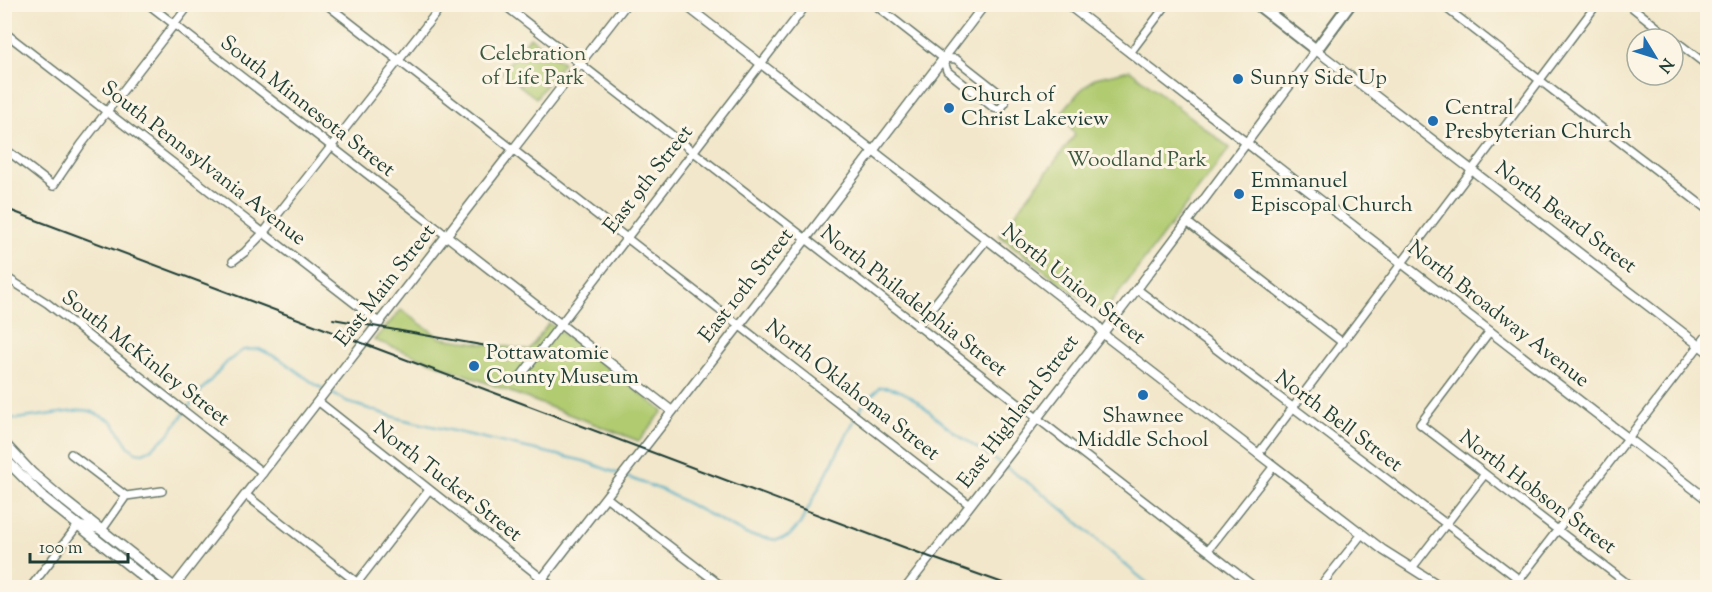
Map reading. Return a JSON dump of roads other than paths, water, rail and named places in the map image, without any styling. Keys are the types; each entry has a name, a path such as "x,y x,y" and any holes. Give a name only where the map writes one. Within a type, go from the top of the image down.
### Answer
{"main road":[{"name":"North Beard Street","path":"1257,4 1316,50"},
{"path":"1316,50 1350,4"},
{"path":"4,443 8,460 43,497 157,588"},
{"path":"8,460 32,473 174,587"}],"street":[{"name":"South Minnesota Street","path":"148,4 447,236"},
{"path":"4,148 53,186 190,4"},
{"name":"North Oklahoma Street","path":"326,4 970,505"},
{"path":"233,261 264,232 442,4"},
{"name":"North Philadelphia Street","path":"503,4 1256,588"},
{"name":"East Main Street","path":"174,587 626,4"},
{"name":"North Union Street","path":"684,4 987,238 1108,338 1258,454 1362,534 1443,588"},
{"name":"East 9th Street","path":"520,377 807,4"},
{"path":"874,4 944,58 956,58 1003,96 1005,103 1000,109 994,108 947,71 944,58"},
{"name":"East 10th Street","path":"535,588 985,4"},
{"name":"North Broadway Avenue","path":"1067,4 1707,500"},
{"path":"1130,53 1167,4"},
{"path":"1441,4 1707,210"},
{"path":"1258,454 1403,264 1596,4"},
{"path":"1628,4 1658,27"},
{"name":"South Pennsylvania Avenue","path":"4,32 380,323"},
{"path":"1685,49 1707,66"},
{"name":"East Highland Street","path":"906,588 1137,289 1316,50"},
{"name":"North Beard Street","path":"1316,50 1707,352"},
{"path":"1187,222 1343,343"},
{"path":"447,236 672,411"},
{"path":"917,326 987,238"},
{"name":"South McKinley Street","path":"4,276 47,303 263,473"},
{"name":"North Bell Street","path":"1137,289 1520,580"},
{"name":"North Hobson Street","path":"1490,331 1420,424 1633,588"},
{"path":"1514,588 1707,334"},
{"name":"North Tucker Street","path":"320,401 554,588"},
{"path":"71,454 126,496 162,491"},
{"path":"1208,550 1274,466"},
{"path":"1412,568 1485,474"},
{"path":"355,585 429,490"},
{"path":"246,495 355,585 364,588"},
{"path":"30,588 78,525 102,530 126,496"},
{"path":"606,497 719,586"},
{"path":"1319,588 1362,534"}],"waterway":[{"path":"4,416 16,419 82,410 90,411 112,421 129,447 136,452 143,453 168,435 200,392 227,362 243,350 259,349 280,359 316,385 350,403 401,419 584,461 662,490 748,535 777,540 789,536 800,524 855,419"},
{"path":"858,414 864,403 880,387 899,390 1046,496 1154,588"}],"railway":[{"path":"4,208 1017,588"},
{"path":"333,319 504,349"}],"place":[{"name":"Sunny Side Up","path":"1238,79"},
{"name":"Church of Christ Lakeview","path":"949,108"},
{"name":"Central Presbyterian Church","path":"1433,121"},
{"name":"Emmanuel Episcopal Church","path":"1239,194"},
{"name":"Pottawatomie County Museum","path":"474,366"},
{"name":"Shawnee Middle School","path":"1143,395"}],"park label":[{"name":"Celebration of Life Park","path":"533,67"},
{"name":"Woodland Park","path":"1137,161"}]}
